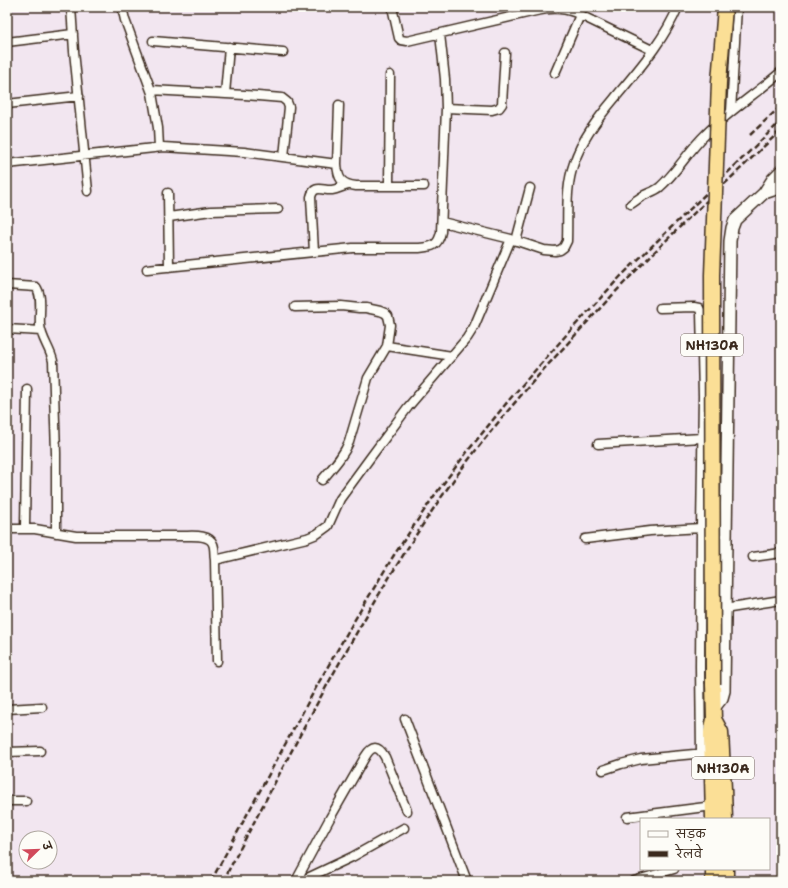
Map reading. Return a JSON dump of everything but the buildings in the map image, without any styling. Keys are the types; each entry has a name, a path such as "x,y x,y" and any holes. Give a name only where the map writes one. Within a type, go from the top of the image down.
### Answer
{"highway":[{"name":"NH130A","path":"713,812 706,753 714,713 712,275 719,82 724,7"},
{"name":"NH130A","path":"714,713 721,732 725,818"},
{"path":"713,870 713,881"},
{"path":"726,870 726,881"}],"street":[{"path":"71,7 88,191"},
{"path":"122,7 125,20 151,90 157,122 159,147"},
{"path":"392,7 398,35 401,40 407,42 542,9 562,8 580,15 652,50"},
{"path":"442,222 514,240 549,251 560,250 566,246 569,182 577,154 600,117 635,74 668,28 678,7"},
{"path":"731,112 737,7"},
{"path":"555,73 580,15"},
{"path":"7,42 73,34"},
{"path":"147,269 353,248 418,248 435,245 439,240 442,222 446,108 445,79 440,34"},
{"path":"152,41 283,52"},
{"path":"225,94 228,47"},
{"path":"446,108 492,110 499,108 502,104 505,53"},
{"path":"631,204 640,197 658,189 701,138 781,72"},
{"path":"389,186 390,75"},
{"path":"151,90 279,98 285,100 289,107 284,157"},
{"path":"7,104 79,96"},
{"path":"339,104 337,164 339,177 348,185"},
{"path":"7,164 159,147 178,147 244,152 337,164"},
{"path":"714,713 724,691 730,241 735,220 764,193 773,179 781,171"},
{"path":"314,252 311,197 313,192 317,189 331,190 348,185 424,186"},
{"path":"764,193 781,186"},
{"path":"215,560 307,538 317,534 328,526 340,499 370,458 408,407 474,328 514,240 530,188"},
{"path":"168,193 169,267"},
{"path":"169,217 218,211 278,209"},
{"path":"7,285 36,286 38,288 40,296 39,323 42,335 51,353 53,361 56,453 56,533"},
{"path":"296,307 341,306 372,309 385,313 388,316 390,325 388,346 368,378 346,449 343,455 322,480"},
{"path":"603,770 620,764 641,760 706,753 701,528 703,396 701,312 699,308 694,307 660,308"},
{"path":"7,329 41,331"},
{"path":"388,346 452,356"},
{"path":"25,528 27,389"},
{"path":"598,444 702,438"},
{"path":"7,529 25,528 76,536 155,535 205,537 209,539 213,543 215,560 217,661"},
{"path":"585,539 650,531 701,528"},
{"path":"753,557 781,553"},
{"path":"724,609 781,600"},
{"path":"7,709 42,707"},
{"path":"405,719 468,881"},
{"path":"296,881 330,818 371,749 381,750 407,811"},
{"path":"7,752 40,751"},
{"path":"7,801 26,801"},
{"path":"627,816 713,812"},
{"path":"301,881 352,857 404,828"},
{"path":"634,881 671,870"}],"railway":[{"path":"750,135 781,106"},
{"path":"211,881 319,682 354,621 394,555 434,496 509,400 568,333 621,276 781,121"},
{"path":"223,881 325,688 379,594 408,547 463,467 530,385 604,304 663,243 781,130"}]}
